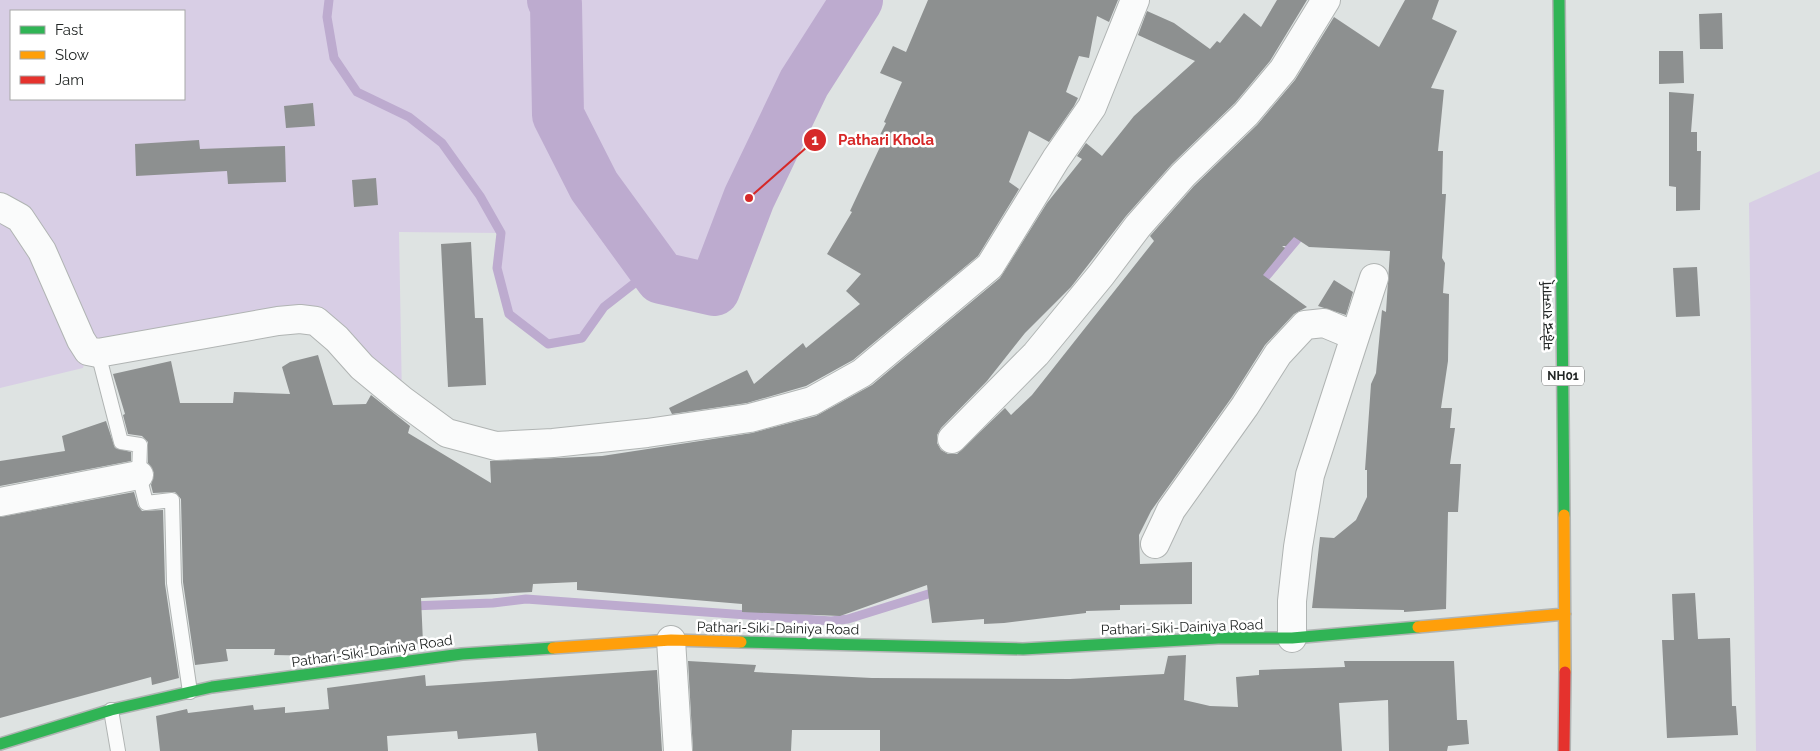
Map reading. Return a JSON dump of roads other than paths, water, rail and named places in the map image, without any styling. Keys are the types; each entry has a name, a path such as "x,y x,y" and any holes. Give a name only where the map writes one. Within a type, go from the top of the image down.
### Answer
{"main road":[{"name":"महेन्द्र राज्मार्ग्","path":"1559,0 1565,614 1564,751"},
{"name":"Pathari-Siki-Dainiya Road","path":"0,744 111,710 212,687 462,654 671,640 1023,649 1218,638 1292,638 1565,614"}],"street":[{"path":"0,206 20,218 42,251 81,340 88,351 98,354 278,321 300,319 316,321 337,339 362,367 402,400 447,433 496,446 553,443 750,418 812,401 862,373 990,266 1056,159 1092,107 1135,0"},
{"path":"952,439 1036,354 1101,275 1138,226 1183,175 1246,114 1284,70 1326,0"},
{"path":"1292,638 1294,583 1310,475 1374,278"},
{"path":"1155,544 1171,510 1245,406 1278,354 1305,325 1324,323 1355,336"},
{"path":"0,502 139,474"},
{"path":"671,640 678,751"}],"lane":[{"path":"98,354 121,442 140,445 139,474 146,503 172,500 174,583 190,692"},
{"path":"111,710 118,751"}],"waterway":[{"path":"329,0 327,17 334,58 357,92 409,117 442,143 480,196 501,233 497,268 509,314 548,344 582,338 604,307 654,268"},
{"path":"553,0 556,4 558,115 594,186 661,278 714,290 749,198 804,83 857,0"},
{"path":"1258,286 1304,231"},
{"path":"411,606 493,603 526,599 831,621 848,619 938,591"}],"place":[{"name":"Pathari Khola","path":"749,198"}]}
